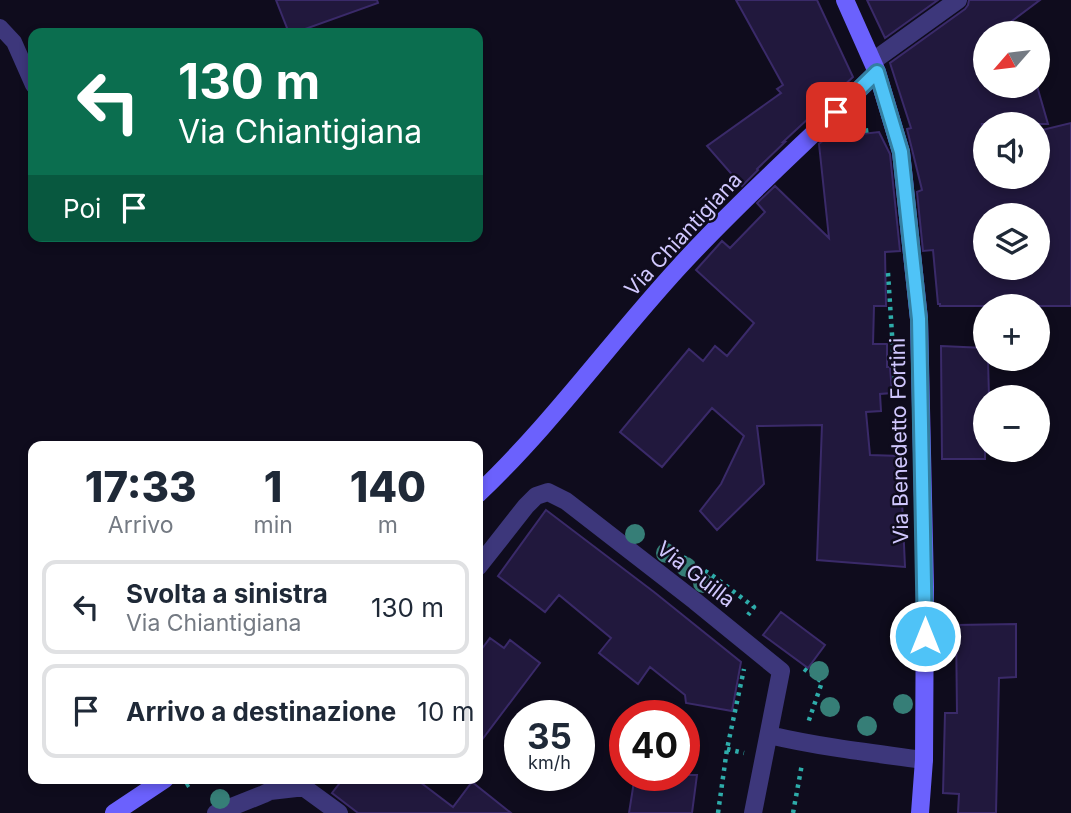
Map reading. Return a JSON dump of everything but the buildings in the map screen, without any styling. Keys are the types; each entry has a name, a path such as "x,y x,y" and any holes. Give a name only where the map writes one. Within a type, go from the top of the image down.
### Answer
{"street":[{"path":"845,0 875,67 958,0"},
{"name":"Via Chiantigiana","path":"483,489 520,451 679,267 875,67"},
{"name":"Via Benedetto Fortini","path":"875,67 901,152 919,319 925,587 924,760 920,813"},
{"name":"Via Guilla","path":"483,561 526,506 536,496 548,492 566,501 780,671 753,813"},
{"path":"769,735 795,742 924,760"},
{"path":"114,813 158,784"},
{"path":"216,813 293,784"},
{"path":"306,784 340,813"}],"lane":[{"path":"0,27 14,42 28,74"}],"path":[{"path":"718,813 727,749 746,662"},
{"path":"793,813 802,763"}],"route":[{"path":"836,112 877,72 901,152 919,319 925,636"}]}
